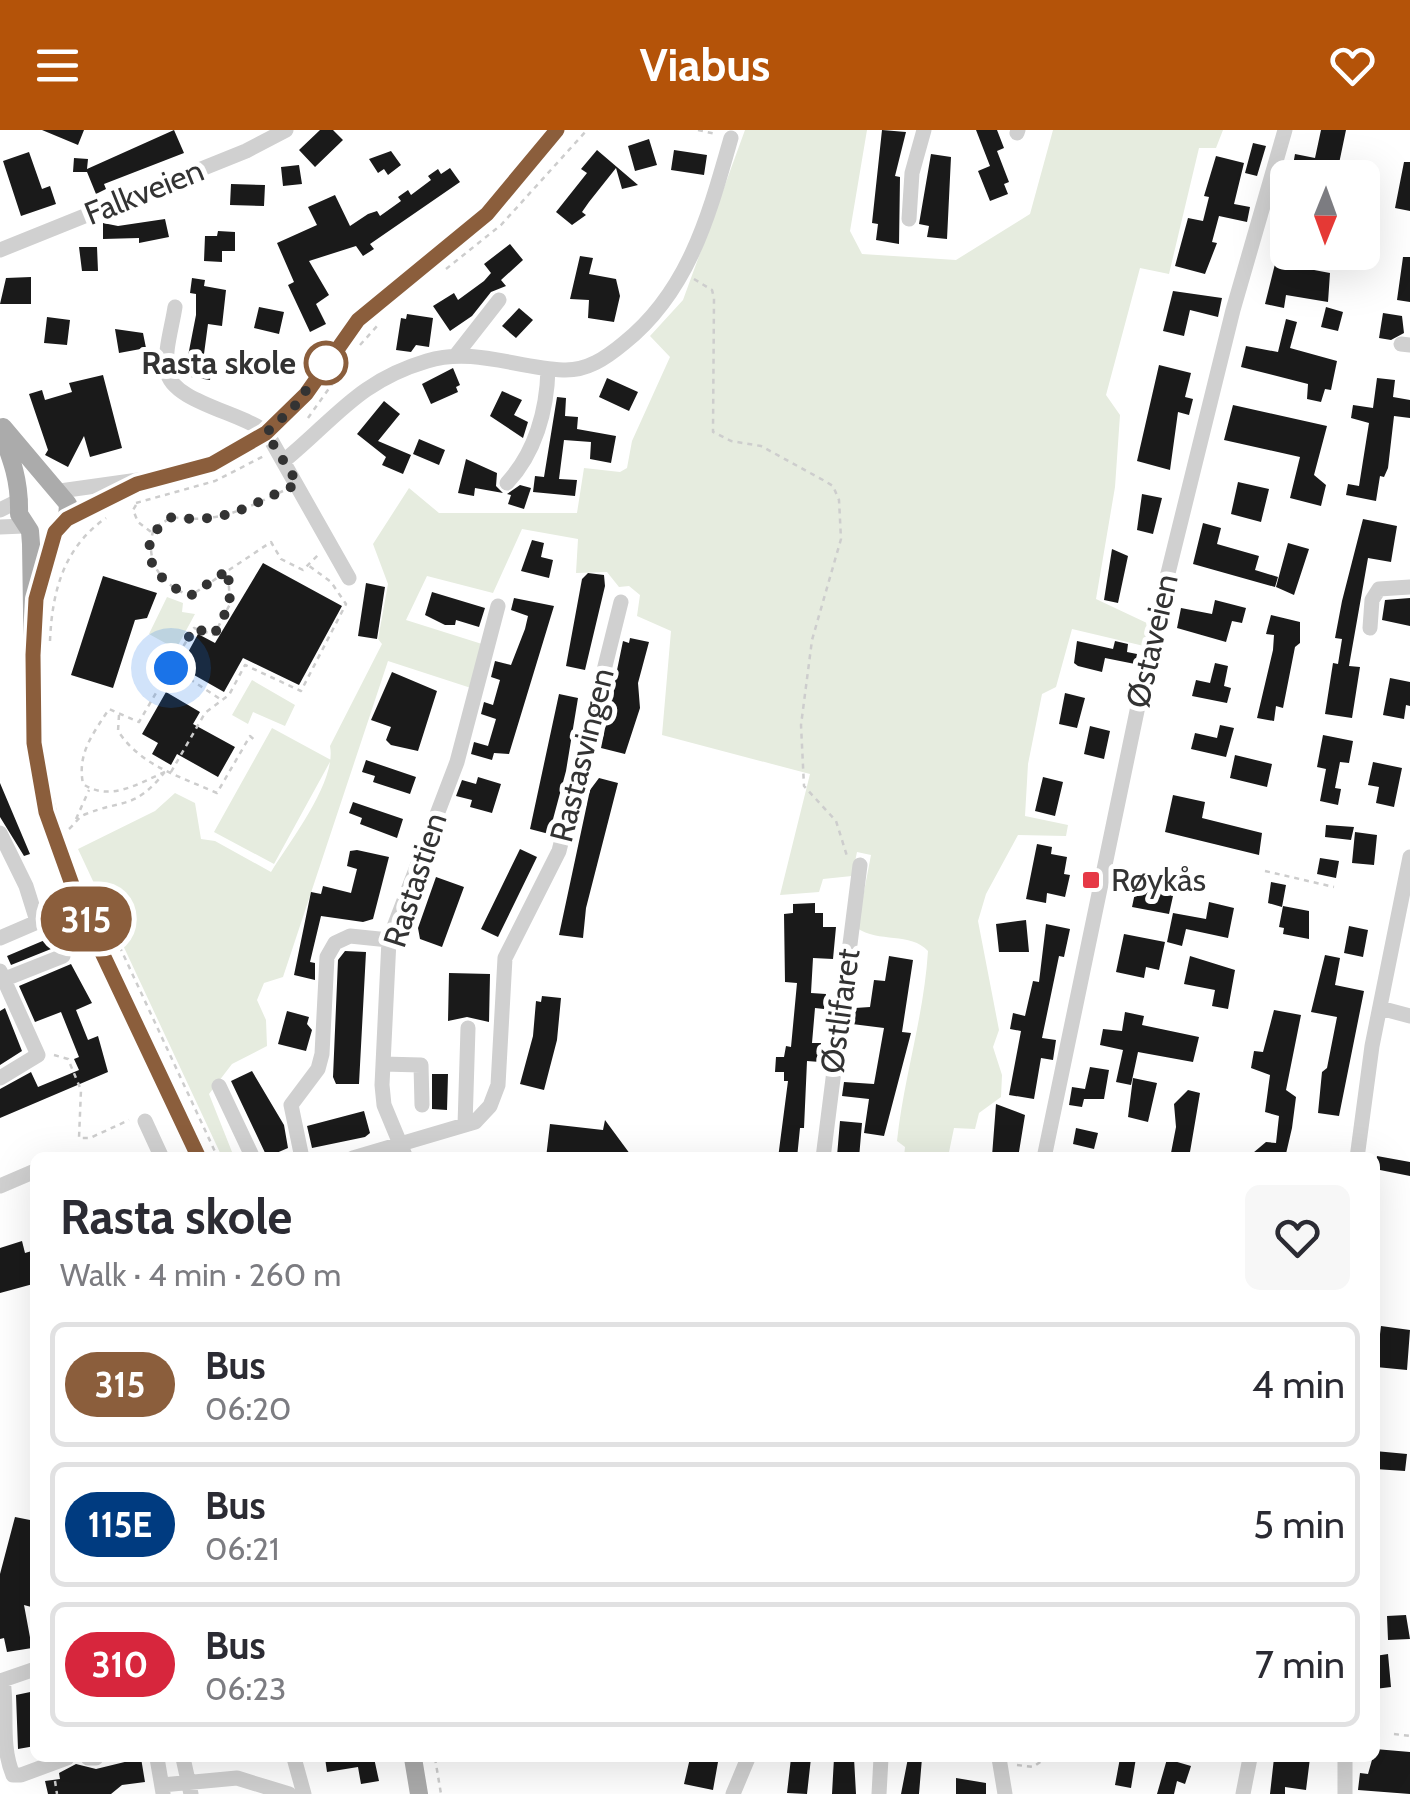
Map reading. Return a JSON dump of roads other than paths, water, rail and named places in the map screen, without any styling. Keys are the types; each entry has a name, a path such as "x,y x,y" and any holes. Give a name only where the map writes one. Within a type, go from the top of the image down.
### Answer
{"main road":[{"path":"0,427 68,504 36,599"},
{"path":"0,427 18,473 27,528 36,599 32,690 38,767 52,833 79,904 196,1152"},
{"path":"21,499 32,488 56,489"},
{"path":"27,528 61,526"},
{"path":"414,1762 419,1794"}],"street":[{"path":"56,489 137,484 212,464 266,433 306,394 358,320 487,214 557,130"},
{"path":"909,219 912,172 924,130"},
{"name":"Østaveien","path":"1045,1152 1153,634 1234,310 1285,130"},
{"name":"Falkveien","path":"0,250 276,132"},
{"path":"284,460 328,417 378,381 426,361 456,355 569,370 602,360 642,329 683,277 712,205 731,138"},
{"path":"456,355 499,300"},
{"path":"175,307 166,370 170,382 180,392 244,417 266,433 350,578"},
{"path":"507,484 528,462 548,389 548,369"},
{"path":"61,526 137,484"},
{"path":"0,510 21,499"},
{"path":"0,527 27,528"},
{"path":"1370,628 1372,600 1379,589 1410,588"},
{"name":"Rastasvingen","path":"465,1125 490,1106 498,1085 504,958 559,851 620,602"},
{"name":"Rastastien","path":"404,1152 384,1105 389,940 456,762 498,606"},
{"path":"0,833 26,886 37,921"},
{"path":"1358,1152 1380,1008 1410,857"},
{"name":"Østlifaret","path":"824,1152 860,864"},
{"path":"0,938 79,904"},
{"path":"301,1152 291,1105 318,1068 322,1054 327,958 334,943 350,936 389,940"},
{"path":"0,1078 38,1055 4,983 63,956"},
{"path":"1380,1008 1410,1016"},
{"path":"404,1152 465,1125 468,1028"},
{"path":"383,1064 421,1065 422,1104"},
{"path":"219,1086 250,1152"},
{"path":"145,1121 159,1152"},
{"path":"0,1186 30,1173"},
{"path":"30,1670 3,1680 7,1704 2,1734 7,1763 13,1774 21,1775 56,1762"},
{"path":"158,1762 163,1790 236,1778 289,1794"},
{"path":"185,1762 189,1787"},
{"path":"295,1762 304,1794"},
{"path":"733,1794 746,1762"},
{"path":"879,1794 881,1762"},
{"path":"1000,1762 1005,1794"},
{"path":"1242,1794 1249,1762"},
{"path":"1345,1762 1345,1794"}],"place":[{"name":"Rasta skole","path":"326,363"},
{"name":"Røykås","path":"1091,880"}]}
